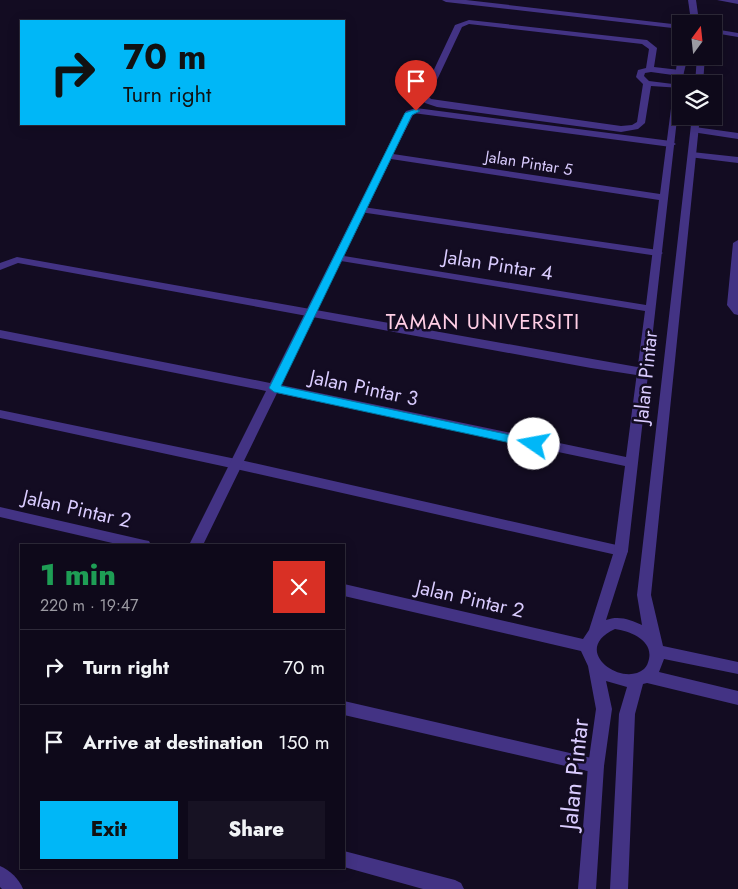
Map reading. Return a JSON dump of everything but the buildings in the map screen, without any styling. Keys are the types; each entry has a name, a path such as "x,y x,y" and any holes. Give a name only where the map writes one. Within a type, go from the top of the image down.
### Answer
{"street":[{"path":"446,0 665,25 672,28"},
{"path":"692,0 694,14"},
{"path":"721,0 738,2"},
{"path":"647,83 641,123 621,128 437,104 428,101 425,97 459,25 469,22 644,42 653,48 650,70"},
{"path":"722,33 738,36"},
{"path":"722,37 738,36"},
{"path":"672,86 647,83 640,77 641,72 650,70 680,73 682,65"},
{"path":"196,544 312,314 409,113 416,111 671,144"},
{"path":"670,156 673,125"},
{"name":"Jalan Pintar","path":"655,646 644,595 692,155 687,130 690,125"},
{"path":"670,156 677,148 679,132 687,130 738,136"},
{"path":"692,155 738,160"},
{"name":"Jalan Pintar 5","path":"389,156 664,198"},
{"name":"Jalan Pintar","path":"596,630 621,551 670,156"},
{"path":"363,210 658,253"},
{"path":"738,243 732,305 738,312"},
{"name":"Jalan Pintar 4","path":"339,258 651,309"},
{"path":"0,267 17,260 643,372"},
{"name":"Jalan Pintar 3","path":"0,334 274,388 632,463"},
{"path":"0,414 236,464 621,551"},
{"name":"Jalan Pintar 2","path":"0,512 140,544"},
{"name":"Jalan Pintar 2","path":"345,590 588,646"},
{"path":"619,889 626,714 642,678 654,669 657,660 655,646 646,634 626,624 614,623 596,630 590,637 588,646 590,656 595,665 603,673 614,678 642,678 738,698"},
{"path":"655,646 738,668"},
{"name":"Jalan Pintar","path":"587,889 596,766 604,709 595,665"},
{"path":"345,708 596,766"},
{"path":"345,859 454,889"},
{"path":"0,875 14,889"}],"district":[{"name":"TAMAN UNIVERSITI","path":"483,322"}],"route":[{"path":"416,111 409,113 274,388 534,444"}]}
